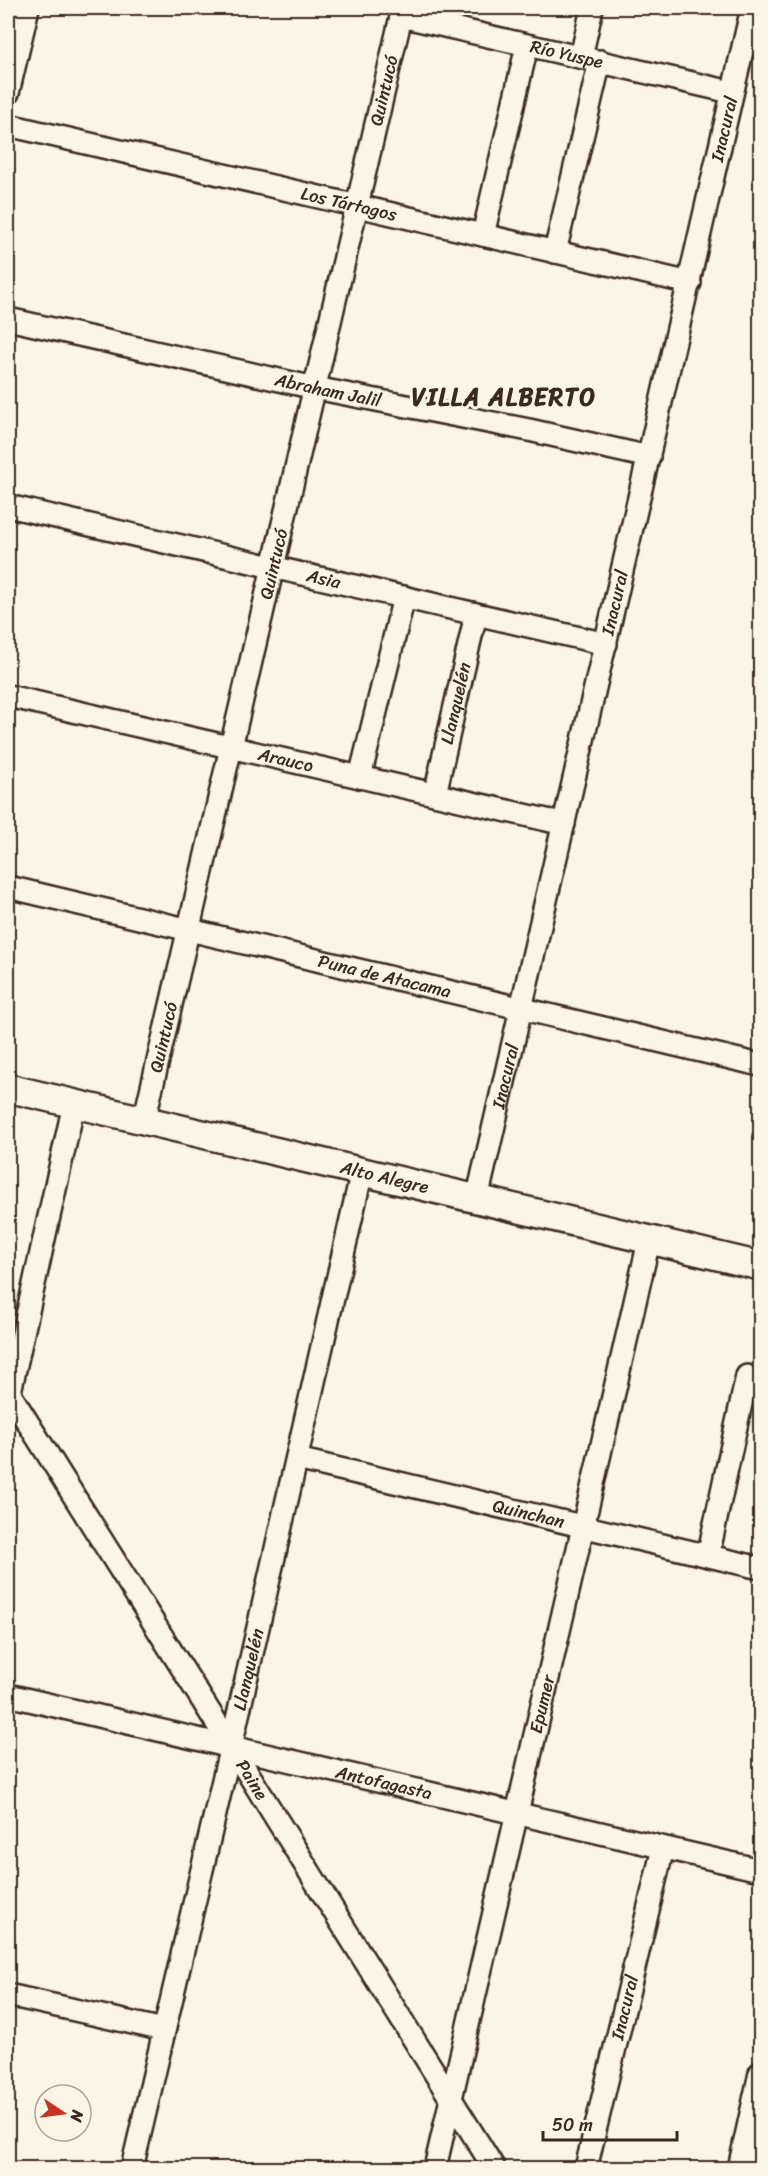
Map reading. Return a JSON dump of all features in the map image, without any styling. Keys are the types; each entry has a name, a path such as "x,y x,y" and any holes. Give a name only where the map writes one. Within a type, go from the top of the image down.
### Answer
{"main road":[{"name":"Alto Alegre","path":"8,1088 760,1266"}],"street":[{"path":"8,93 28,8"},
{"path":"555,252 590,59 592,8"},
{"name":"Inacural","path":"477,1199 752,8"},
{"name":"Río Yuspe","path":"402,12 527,46 732,92"},
{"name":"Quintucó","path":"144,1121 402,12"},
{"path":"483,235 527,46"},
{"name":"Los Tártagos","path":"8,125 690,283"},
{"name":"Abraham Jalil","path":"8,319 315,388 529,430 650,457"},
{"name":"Asia","path":"8,506 606,644"},
{"path":"360,777 404,597"},
{"name":"Llanquelén","path":"435,794 476,614"},
{"name":"Arauco","path":"8,696 564,824"},
{"name":"Puna de Atacama","path":"8,887 760,1065"},
{"path":"8,1395 74,1104"},
{"name":"Llanquelén","path":"132,2169 362,1172"},
{"name":"Epumer","path":"435,2169 649,1241"},
{"path":"708,1556 747,1377"},
{"name":"Paine","path":"8,1395 231,1746 494,2169"},
{"name":"Quinchan","path":"297,1459 760,1569"},
{"name":"Antofagasta","path":"8,1695 760,1870"},
{"name":"Inacural","path":"586,2169 663,1848"},
{"path":"8,1995 164,2030"},
{"path":"742,2168 760,2073"}],"district":[{"name":"VILLA ALBERTO","path":"504,397"}]}
